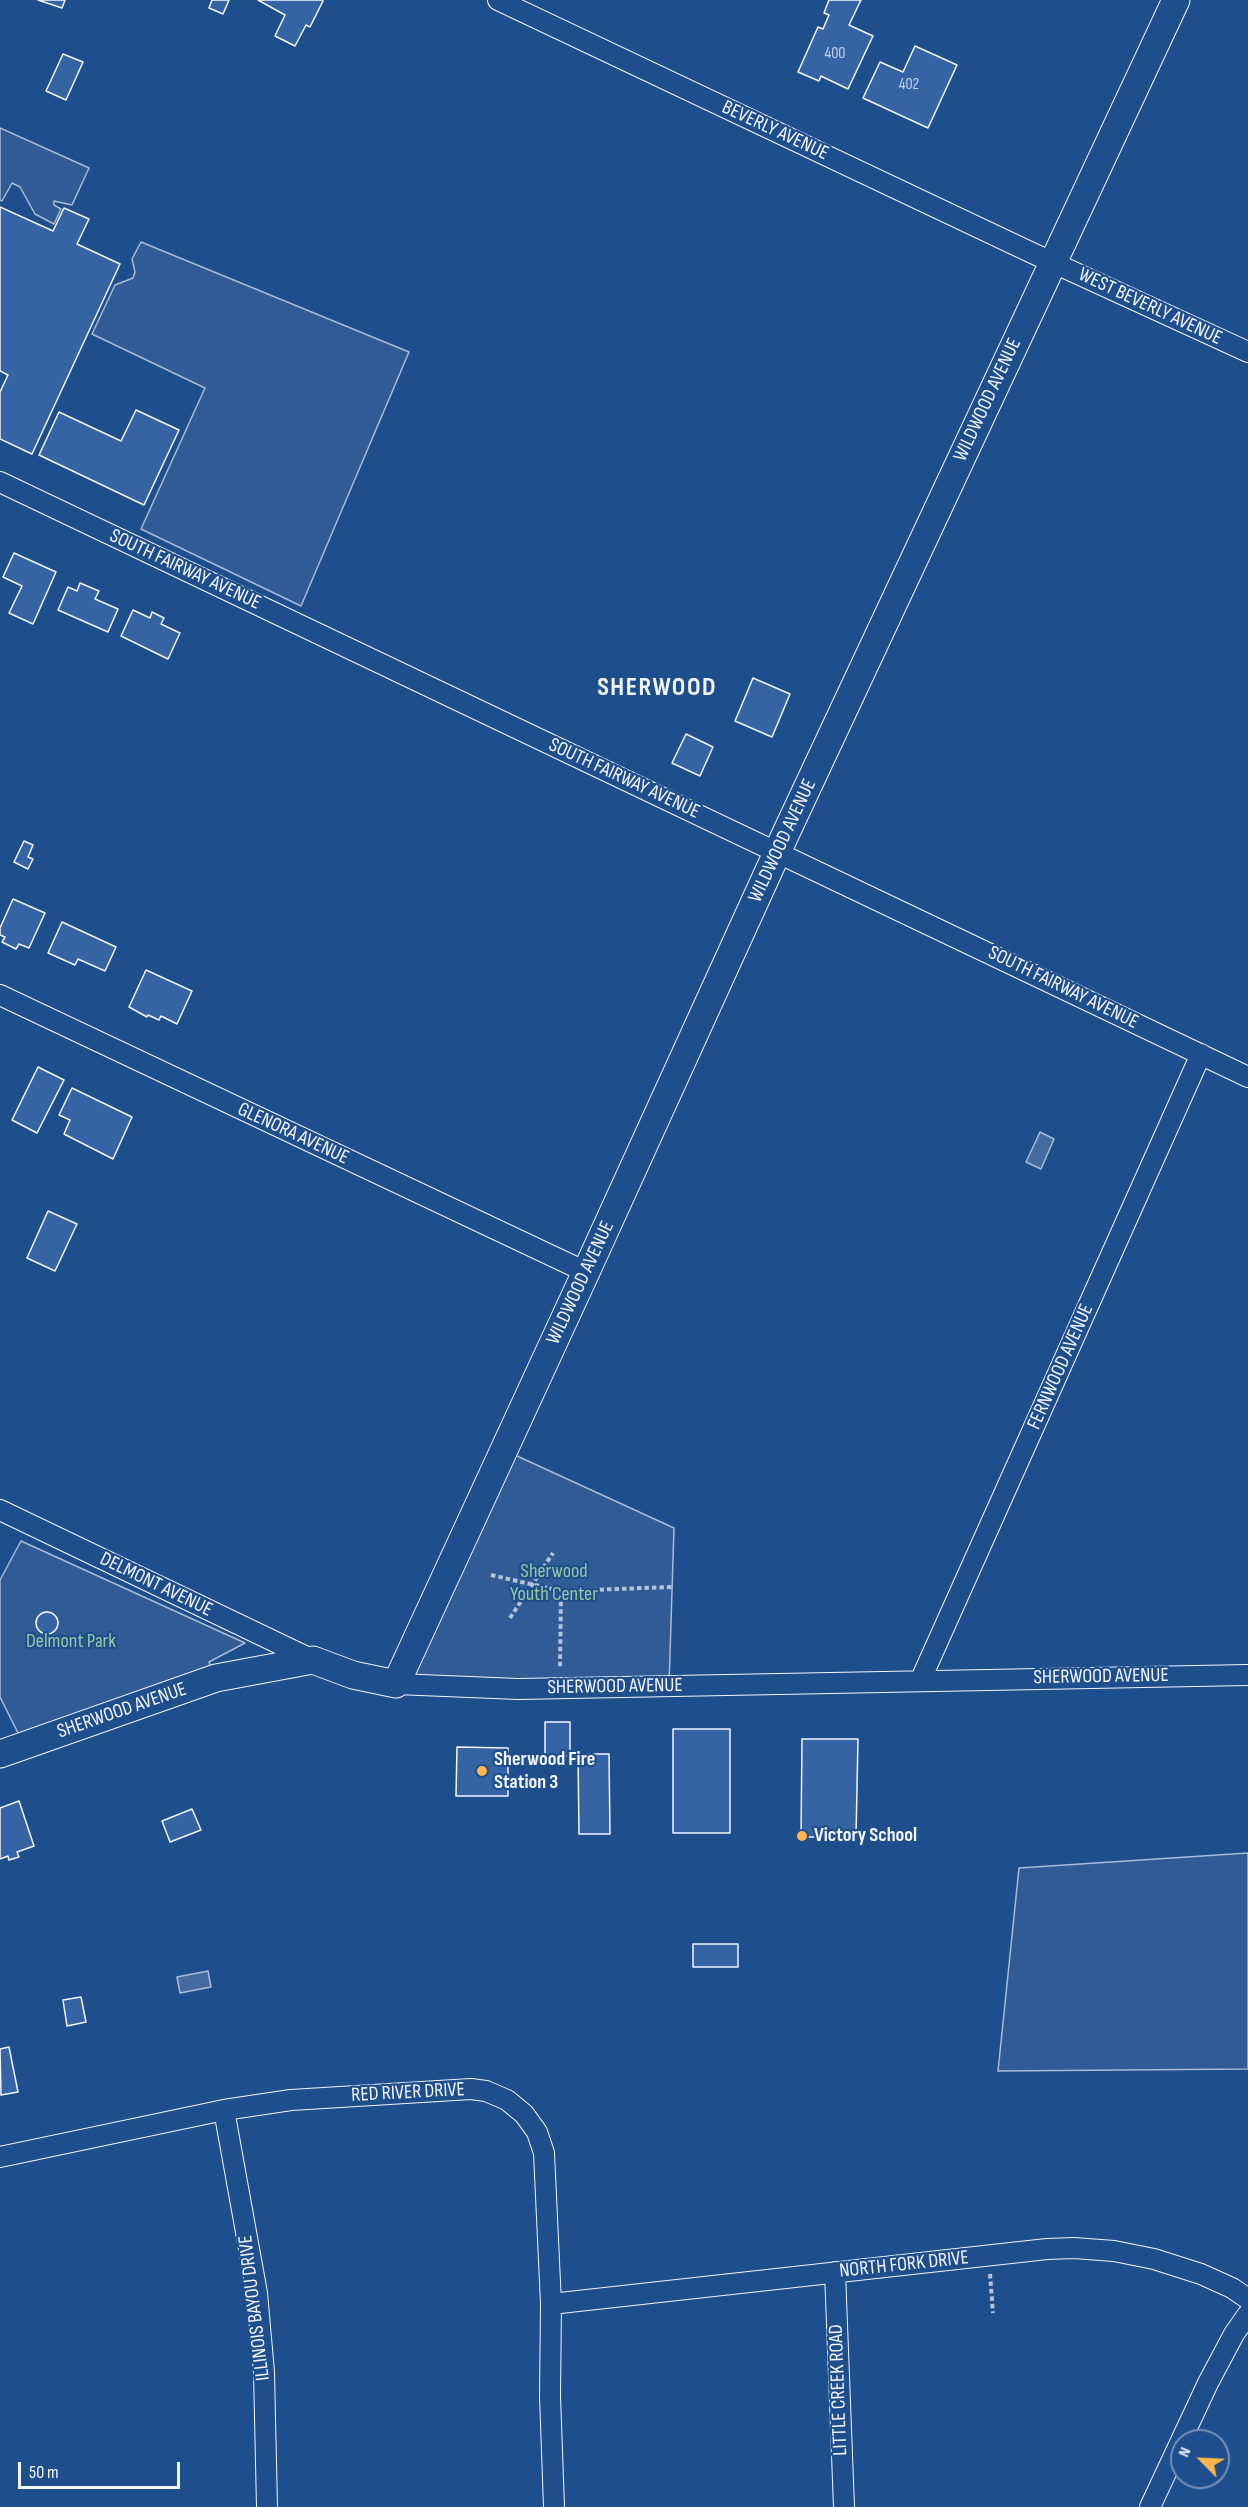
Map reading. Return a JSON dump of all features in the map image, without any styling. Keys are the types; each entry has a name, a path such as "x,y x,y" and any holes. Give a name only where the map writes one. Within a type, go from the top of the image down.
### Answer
{"street":[{"name":"BEVERLY AVENUE","path":"498,0 1052,263"},
{"name":"WILDWOOD AVENUE","path":"396,1684 778,851 1176,0"},
{"name":"WEST BEVERLY AVENUE","path":"1052,263 1248,352"},
{"name":"SOUTH FAIRWAY AVENUE","path":"0,482 1248,1077"},
{"name":"GLENORA AVENUE","path":"0,995 586,1272"},
{"name":"FERNWOOD AVENUE","path":"921,1679 1201,1054"},
{"name":"DELMONT AVENUE","path":"0,1510 313,1660"},
{"name":"SHERWOOD AVENUE","path":"0,1754 216,1678 313,1660 353,1675 396,1684 518,1689 921,1679 1248,1675"},
{"name":"RED RIVER DRIVE","path":"0,2157 224,2110 291,2100 471,2089 486,2091 507,2100 524,2114 537,2132 544,2153 551,2304 550,2396 554,2507"},
{"name":"ILLINOIS BAYOU DRIVE","path":"224,2110 257,2293 264,2372 267,2507"},
{"name":"NORTH FORK DRIVE","path":"551,2304 988,2255 1074,2248 1114,2251 1154,2259 1201,2274 1232,2288 1248,2299"},
{"name":"LITTLE CREEK ROAD","path":"835,2272 844,2507"},
{"path":"1150,2507 1208,2383 1234,2334 1248,2314"}],"path":[{"path":"510,1618 553,1553"},
{"path":"491,1575 561,1591 672,1587"},
{"path":"559,1688 561,1591"},
{"path":"988,2255 993,2313"}],"shaded area":[{"path":"0,128 89,168 72,205 54,201 54,205 61,209 54,224 35,214 20,187 12,183 2,201 0,200"},
{"path":"141,242 409,352 301,606 141,529 205,388 92,334 115,285 133,278 135,272 132,259"},
{"path":"1040,1132 1054,1139 1041,1169 1026,1162"},
{"name":"Sherwood Youth Center","path":"504,1450 674,1528 669,1686 396,1684"},
{"name":"Delmont Park","path":"21,1541 245,1643 209,1662 211,1668 21,1739 0,1697 0,1580"},
{"path":"1248,1853 1248,2069 998,2071 1019,1868"},
{"path":"208,1971 211,1987 180,1993 177,1977"}],"building":[{"path":"38,0 65,0 62,8"},
{"path":"212,0 229,0 223,14 209,8"},
{"path":"258,0 323,1 310,27 306,25 295,46 275,36 285,15"},
{"path":"829,0 861,0 849,25 873,36 848,89 821,76 819,81 798,72 818,27 823,29 829,15 824,13"},
{"path":"915,46 957,65 928,128 863,98 880,62 903,72"},
{"path":"63,54 83,62 66,100 46,91"},
{"path":"0,207 53,231 64,208 89,219 77,244 120,264 32,454 0,439 0,392 8,375 0,371"},
{"path":"136,410 179,430 144,505 39,455 59,412 121,441"},
{"path":"14,553 56,572 33,624 9,613 22,586 3,577"},
{"path":"80,583 99,591 95,599 118,609 108,632 58,610 68,587 77,591"},
{"path":"133,610 150,618 152,612 164,618 161,624 180,633 168,659 121,636"},
{"path":"753,678 790,694 772,737 735,721"},
{"path":"686,734 713,747 700,776 672,763"},
{"path":"24,841 33,845 28,857 33,859 28,869 14,862"},
{"path":"13,899 45,913 29,948 19,944 16,949 2,942 5,937 0,935 0,928"},
{"path":"62,922 116,947 105,971 78,959 75,965 48,953"},
{"path":"146,970 192,991 177,1024 161,1016 159,1020 148,1015 147,1017 129,1007"},
{"path":"38,1067 64,1080 37,1133 12,1120"},
{"path":"72,1088 132,1117 113,1159 64,1134 70,1120 59,1115"},
{"path":"48,1211 77,1224 55,1271 27,1258"},
{"path":"47,1612 55,1615 58,1623 55,1631 47,1634 39,1631 36,1623 39,1615"},
{"path":"545,1722 570,1722 570,1756 545,1756"},
{"path":"673,1729 730,1729 730,1833 673,1833"},
{"path":"802,1739 858,1739 856,1837 801,1837"},
{"path":"457,1747 508,1748 508,1796 456,1796"},
{"path":"578,1754 609,1754 610,1834 579,1834"},
{"path":"19,1801 34,1846 17,1852 19,1857 9,1860 8,1856 0,1859 0,1808"},
{"path":"192,1809 201,1830 170,1842 162,1821"},
{"path":"693,1944 738,1944 738,1967 693,1967"},
{"path":"81,1997 86,2022 67,2026 63,2000"},
{"path":"9,2047 18,2092 1,2095 0,2049"}],"place":[{"name":"Sherwood Fire Station 3","path":"482,1771"},
{"name":"Victory School","path":"802,1836"}],"district":[{"name":"SHERWOOD","path":"657,688"}]}
